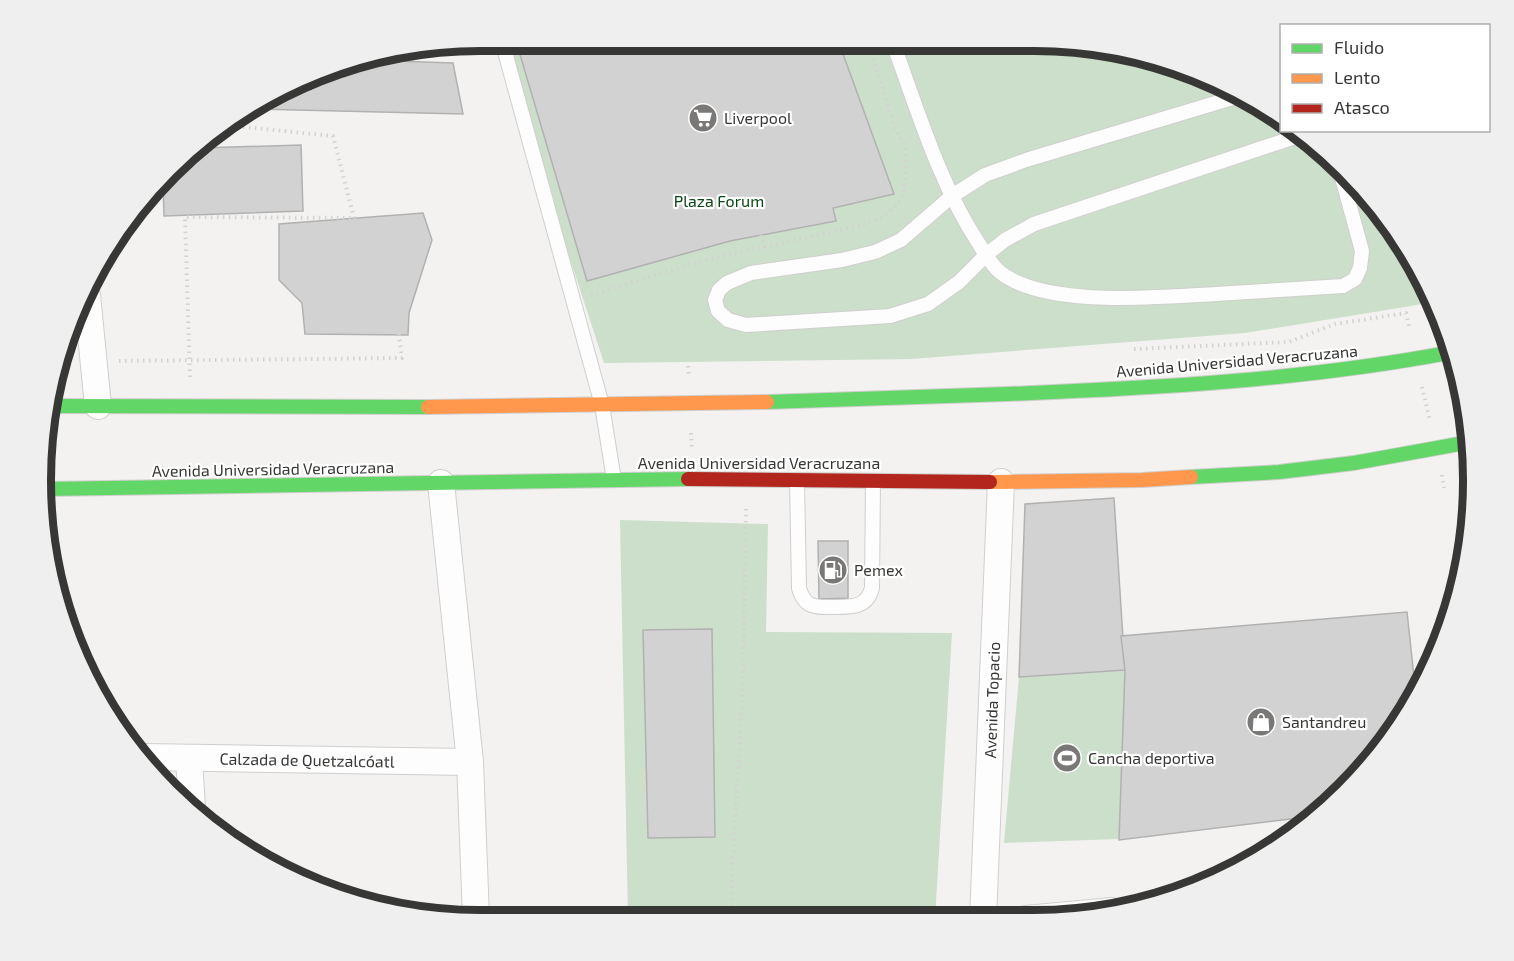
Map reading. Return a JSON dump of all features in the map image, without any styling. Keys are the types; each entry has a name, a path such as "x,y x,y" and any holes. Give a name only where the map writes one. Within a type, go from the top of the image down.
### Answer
{"main road":[{"name":"Avenida Universidad Veracruzana","path":"58,406 191,408 602,405 920,397 1111,389 1279,377 1444,354"},
{"path":"64,420 98,406"},
{"name":"Avenida Universidad Veracruzana","path":"51,489 614,480 1001,482 1142,480 1279,472 1354,463 1461,444"}],"street":[{"path":"88,306 98,406"},
{"name":"Avenida Topacio","path":"983,910 1001,482"},
{"path":"441,483 470,762 476,910"},
{"name":"Calzada de Quetzalcóatl","path":"153,757 470,762"},
{"path":"189,759 191,798"}],"lane":[{"path":"505,51 602,405 614,480"},
{"path":"896,51 952,196 967,226 1000,272 1020,285 1059,294 1131,298 1343,286 1355,279 1360,268 1362,251 1344,184"},
{"path":"1230,99 1026,160 985,176 952,196 901,240 874,252 842,260 751,273 727,283 719,290 715,300 718,311 728,320 746,325 890,316 928,304 958,282 1005,240 1034,224 1292,138"},
{"path":"797,481 799,588 802,598 808,604 816,607 854,607 865,602 870,596 873,481"}],"path":[{"path":"573,301 705,260 858,226 885,216 901,200 905,180 906,148 894,126 871,51"},
{"path":"238,126 333,136 354,218 353,232"},
{"path":"191,408 185,217 354,218"},
{"path":"94,362 402,358 396,313 417,250 409,228 288,236 291,275 318,307"},
{"path":"731,910 743,686 747,480"}],"green space":[{"name":"Plaza Forum","path":"502,51 1034,51 1090,55 1145,66 1172,74 1223,95 1272,123 1280,129 1280,132 1284,132 1317,158 1356,197 1391,242 1419,291 1423,304 1245,333 911,359 604,363"},
{"path":"620,520 768,524 766,632 952,633 936,910 628,910"},
{"name":"Cancha deportiva","path":"1125,670 1119,839 1004,843 1019,677"}],"building":[{"name":"Liverpool","path":"519,51 842,51 894,194 833,208 836,221 730,241 587,281"},
{"path":"390,61 453,63 463,114 266,109 316,84"},
{"path":"301,145 303,211 164,216 163,191 210,148"},
{"path":"423,213 432,240 409,313 408,335 305,334 302,303 279,280 279,224"},
{"path":"1114,498 1125,670 1019,677 1025,504"},
{"name":"Pemex","path":"818,541 848,541 848,598 819,599"},
{"name":"Santandreu","path":"1407,612 1414,679 1391,719 1356,764 1299,818 1119,840 1125,670 1121,636"},
{"path":"712,629 715,837 648,838 643,630"}],"traffic: fast":[{"path":"767,402 1119,389 1342,370 1443,354"},
{"path":"58,406 428,407"},
{"path":"1191,477 1279,472 1354,463 1461,444"},
{"path":"51,489 688,479"}],"traffic: slow":[{"path":"428,407 767,402"},
{"path":"990,482 1191,477"}],"traffic: jam":[{"path":"688,479 990,482"}],"place":[{"name":"Liverpool","path":"703,118"},
{"name":"Pemex","path":"833,570"},
{"name":"Santandreu","path":"1261,722"},
{"name":"Cancha deportiva","path":"1067,758"}]}
